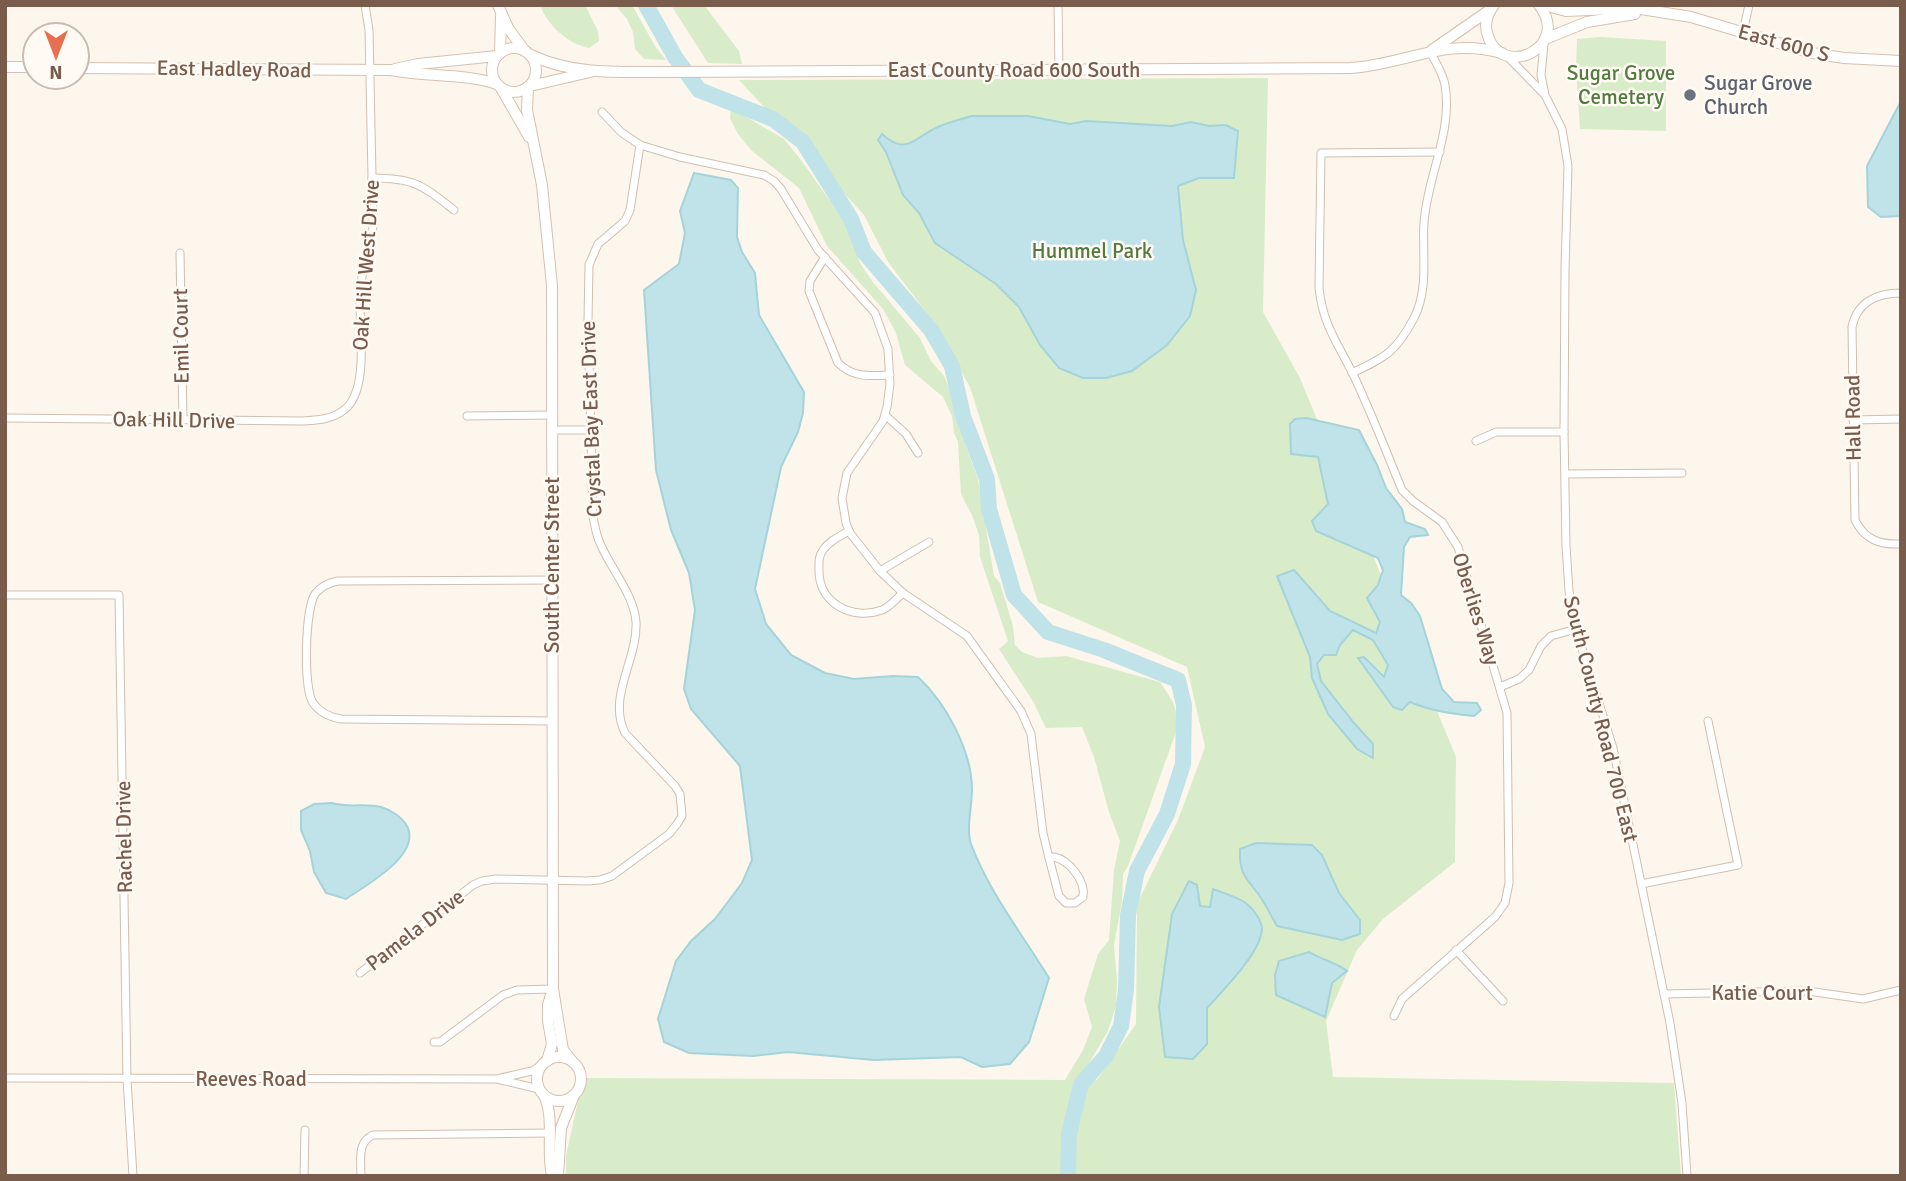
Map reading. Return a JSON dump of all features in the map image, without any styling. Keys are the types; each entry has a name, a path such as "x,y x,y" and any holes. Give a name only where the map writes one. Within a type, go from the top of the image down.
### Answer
{"street":[{"name":"Oak Hill West Drive","path":"341,412 350,404 360,379 360,290 372,237 369,30 365,5"},
{"path":"1058,5 1059,69"},
{"path":"1542,5 1566,11 1635,8 1670,14"},
{"path":"1493,7 1487,17 1490,42 1504,54 1527,55 1537,50 1545,40 1548,30 1542,5"},
{"path":"1743,32 1749,5"},
{"name":"East County Road 600 South","path":"1430,51 1493,7"},
{"path":"500,9 536,68 535,78 529,86 515,92 499,86 492,70 498,55 500,9"},
{"path":"1545,40 1598,19 1633,14 1670,14"},
{"name":"East 600 S","path":"1670,14 1701,19 1830,57 1901,61"},
{"name":"South County Road 700 East","path":"1545,40 1541,75 1545,94 1562,129 1568,166 1564,432 1567,566 1576,629 1613,748 1664,994 1678,1068 1687,1176"},
{"name":"East County Road 600 South","path":"528,53 552,64 596,71 665,72 1351,68 1465,46 1504,54"},
{"path":"498,55 512,48 528,53"},
{"path":"1352,373 1393,351 1420,302 1424,277 1425,213 1444,135 1445,84 1430,51"},
{"name":"South County Road 700 East","path":"1504,54 1545,94"},
{"name":"East Hadley Road","path":"391,70 418,64 498,55"},
{"name":"East Hadley Road","path":"91,68 391,70 470,78 499,86"},
{"name":"East County Road 600 South","path":"529,86 596,71"},
{"name":"South Center Street","path":"499,86 532,142"},
{"name":"South Center Street","path":"529,86 527,110 548,227 552,286 553,989 564,1050 572,1061"},
{"path":"602,112 621,132 640,145 680,157 764,175 774,181 825,257 875,313 888,349 890,375 883,421 847,473 842,498 849,531 880,571 903,593 967,636 1027,722 1031,734 1043,833 1049,858 1059,896 1066,903 1075,903 1083,897 1085,890 1081,881 1066,862 1059,858 1049,858"},
{"name":"Crystal Bay East Drive","path":"553,880 600,880 612,876 669,834 682,816 680,794 675,786 630,739 621,725 619,702 635,636 635,618 595,529 593,517 589,265 598,244 625,221 630,210 640,145"},
{"name":"Oberlies Way","path":"1394,1016 1402,999 1496,917 1504,903 1509,883 1507,713 1458,547 1442,522 1402,490 1352,373 1328,330 1319,288 1321,153 1440,152"},
{"path":"372,177 409,180 424,186 454,210"},
{"name":"Emil Court","path":"180,253 183,420"},
{"path":"825,257 810,281 808,291 838,363 852,374 890,375"},
{"name":"Hall Road","path":"1901,293 1871,298 1855,314 1852,327 1855,520 1861,530 1877,543 1901,544"},
{"name":"Oak Hill Drive","path":"5,418 302,421 321,420 341,412"},
{"path":"467,416 553,415"},
{"path":"885,415 906,434 918,453"},
{"path":"1853,420 1901,419"},
{"path":"553,430 590,430"},
{"path":"1476,442 1496,432 1564,432"},
{"path":"1566,474 1682,472"},
{"path":"849,531 828,544 820,554 819,576 826,596 839,608 875,612 889,606 903,593"},
{"path":"880,571 929,542"},
{"path":"552,580 338,581 326,584 314,596 310,605 308,646 309,694 313,704 329,717 353,720 552,720"},
{"name":"Rachel Drive","path":"5,595 119,595 127,1079 133,1176"},
{"path":"1500,687 1519,679 1529,670 1541,646 1551,636 1576,629"},
{"path":"1641,884 1738,865 1708,722"},
{"name":"Pamela Drive","path":"359,973 472,885 489,880 553,880"},
{"path":"1456,950 1503,1001"},
{"path":"435,1042 440,1042 503,995 517,990 553,989"},
{"name":"South Center Street","path":"545,1063 552,1044 548,1005 553,989"},
{"name":"Katie Court","path":"1664,994 1808,991 1863,999 1901,990"},
{"path":"552,1176 549,1107 537,1077 545,1063 559,1057 572,1061 581,1078 561,1128 558,1176"},
{"name":"Reeves Road","path":"5,1077 497,1079 532,1071 545,1063"},
{"name":"Reeves Road","path":"497,1079 541,1092"},
{"path":"541,1092 555,1101 574,1095"},
{"path":"304,1176 305,1130"},
{"path":"361,1176 361,1145 373,1135 549,1133"}],"green space":[{"path":"540,5 585,5 598,31 599,41 589,48 566,38 553,26"},
{"path":"615,5 632,5 666,60 644,59 635,49 633,32 627,19"},
{"path":"671,5 704,5 739,51 742,64 708,63"},
{"name":"Sugar Grove Cemetery","path":"1600,37 1666,41 1666,131 1580,129 1577,39"},
{"name":"Hummel Park","path":"1268,78 1263,312 1300,378 1456,757 1455,862 1383,919 1357,950 1326,1021 1333,1077 1674,1083 1681,1176 566,1176 566,1156 583,1078 1065,1080 1083,1050 1092,1027 1084,999 1098,954 1109,940 1114,870 1120,841 1082,727 1046,728 1034,703 999,649 1008,641 980,557 979,535 961,494 958,442 952,416 943,397 905,365 896,333 883,309 827,246 799,188 751,150 738,134 730,118 731,108 784,139 801,160 845,222 860,263 920,338 931,361 944,376 956,405 966,447 978,479 994,576 1000,583 1013,626 1015,645 1022,652 1038,658 1066,656 1160,682 1174,705 1176,732 1123,874 1122,901 1114,945 1116,1006 1108,1031 1079,1080 1097,1080 1136,1024 1137,904 1178,820 1205,747 1187,667 1038,602 970,387 932,320 888,262 864,215 739,80"}],"water":[{"path":"1901,101 1901,216 1881,217 1868,207 1867,166"},
{"path":"971,116 1028,116 1070,124 1086,121 1172,126 1191,122 1209,126 1226,125 1238,131 1234,178 1199,178 1178,186 1183,240 1196,290 1190,316 1167,345 1132,371 1106,378 1083,378 1059,368 1040,345 1019,307 996,284 935,243 919,213 903,195 886,152 878,140 882,134 891,141 904,145 942,125"},
{"path":"694,173 731,180 738,188 737,237 742,252 755,273 759,315 804,392 803,413 798,432 781,467 755,589 766,624 791,655 825,673 854,679 918,677 938,700 956,729 971,775 971,844 996,896 1049,978 1029,1042 1010,1064 982,1067 961,1057 874,1060 788,1052 753,1056 689,1053 664,1042 658,1019 676,961 691,941 715,919 742,883 752,860 740,766 691,709 684,689 695,610 689,573 671,530 656,470 644,290 679,264 685,233 680,211"},
{"path":"1306,418 1359,430 1386,488 1402,509 1405,522 1425,529 1428,535 1410,537 1404,547 1401,595 1420,616 1442,689 1454,702 1477,703 1481,710 1474,716 1442,712 1410,702 1402,710 1393,707 1358,658 1364,657 1384,677 1388,665 1373,640 1353,630 1340,645 1336,655 1324,655 1317,664 1321,681 1373,744 1373,758 1357,749 1328,714 1312,678 1310,657 1277,576 1294,570 1330,611 1376,633 1380,622 1367,598 1378,585 1383,570 1378,558 1316,531 1312,521 1328,504 1318,457 1291,454 1290,424 1295,419"},
{"path":"314,804 385,808 402,820 410,837 407,848 390,868 346,899 326,893 314,872 310,851 301,830 301,811"},
{"path":"1256,843 1312,845 1322,855 1339,893 1360,920 1360,934 1342,940 1277,926 1242,869 1240,849"},
{"path":"1189,881 1197,885 1200,906 1210,907 1213,889 1247,904 1258,917 1262,928 1256,948 1249,959 1207,1008 1207,1044 1193,1059 1165,1057 1159,1007 1172,914"},
{"path":"1309,952 1347,971 1332,983 1325,1017 1276,995 1275,975 1279,961"}],"waterway":[{"path":"646,5 675,57 699,90 773,119 803,142 851,219 864,252 931,330 952,366 963,416 987,479 989,509 1014,595 1048,632 1104,650 1178,680 1184,705 1183,764 1167,814 1137,871 1128,915 1126,990 1121,1026 1106,1056 1081,1084 1069,1134 1068,1176"}],"place":[{"name":"Sugar Grove Church","path":"1690,95"}]}
